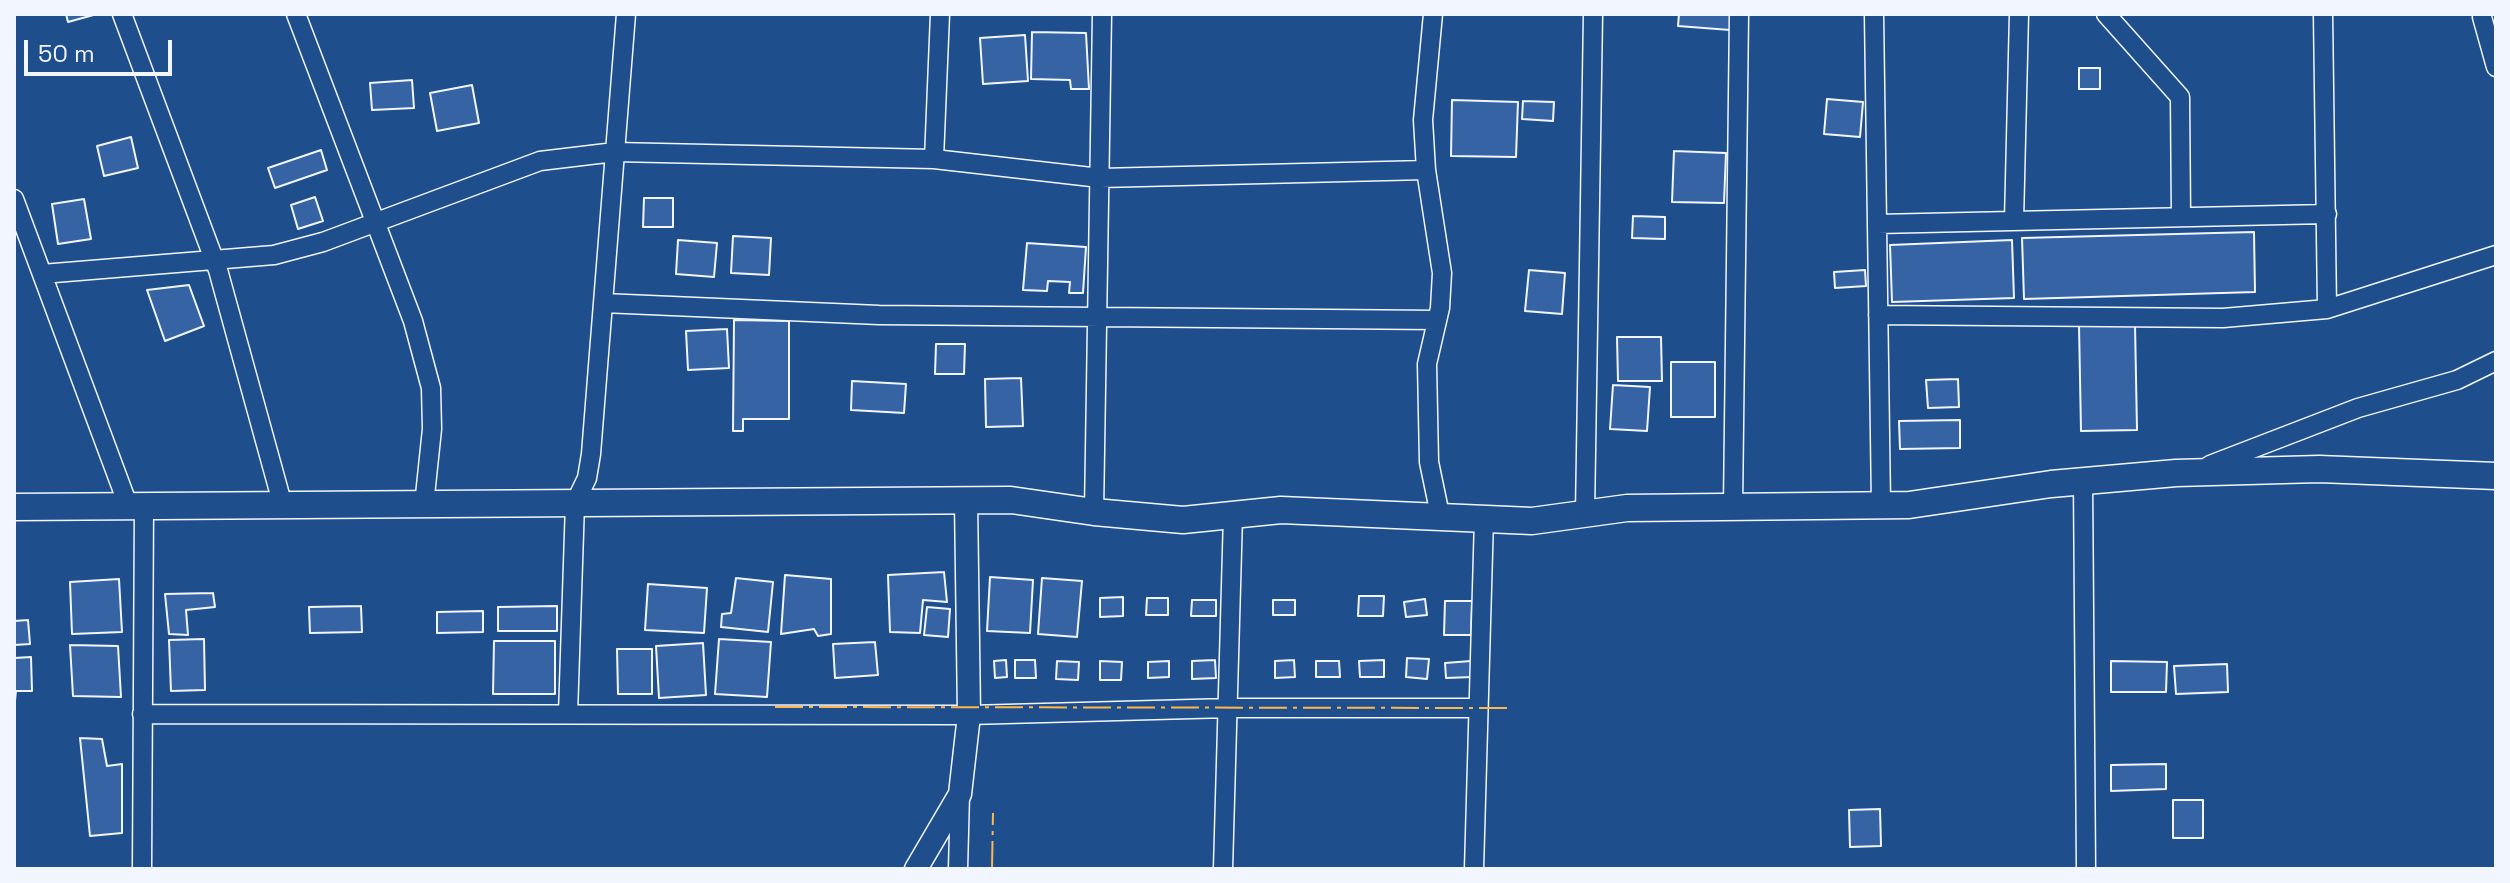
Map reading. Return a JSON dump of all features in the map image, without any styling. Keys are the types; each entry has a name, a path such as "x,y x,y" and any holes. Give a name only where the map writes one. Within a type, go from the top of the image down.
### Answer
{"main road":[{"path":"14,507 1011,500 1183,520 1281,510 1532,521 1627,508 1881,505 2176,473 2319,469 2496,476"}],"street":[{"path":"122,14 215,262 283,506"},
{"path":"296,14 413,321 431,388 432,429 424,505"},
{"path":"568,714 575,503 587,478 591,454 626,14"},
{"path":"934,159 940,14"},
{"path":"1094,512 1102,14"},
{"path":"1433,14 1423,120 1426,170 1442,273 1427,378 1429,462 1440,515"},
{"path":"1585,514 1593,14"},
{"path":"1733,507 1739,14"},
{"path":"1874,14 1881,505"},
{"path":"2014,221 2019,14"},
{"path":"2106,14 2180,97 2181,217"},
{"path":"2323,14 2327,309"},
{"path":"2482,17 2496,67"},
{"path":"42,274 215,262 299,249 540,161 615,152 934,159 1100,178 1426,170"},
{"path":"14,199 136,505 142,714 142,869"},
{"path":"1877,224 2327,214"},
{"path":"1878,315 2223,318 2327,309 2496,255"},
{"path":"603,303 879,315 1437,320"},
{"path":"2176,473 2228,461 2284,435 2358,408 2457,380 2496,361"},
{"path":"2083,481 2086,869"},
{"path":"958,869 960,794 969,715 966,500"},
{"path":"1223,869 1233,515"},
{"path":"1474,869 1484,518"},
{"path":"142,714 969,715 1229,708 1478,708"},
{"path":"916,869 960,794"}],"building":[{"path":"66,14 97,14 68,22"},
{"path":"1679,14 1731,14 1730,30 1678,26"},
{"path":"1032,32 1086,33 1089,89 1071,89 1070,80 1031,79"},
{"path":"1025,35 1028,81 983,84 980,38"},
{"path":"2079,68 2100,68 2100,89 2079,89"},
{"path":"412,80 414,108 372,110 370,83"},
{"path":"472,85 479,123 437,131 430,93"},
{"path":"1827,99 1863,102 1860,137 1824,134"},
{"path":"1452,100 1518,102 1516,157 1451,156"},
{"path":"1523,101 1554,102 1553,121 1522,119"},
{"path":"131,137 138,168 104,176 97,146"},
{"path":"321,150 327,170 275,188 268,168"},
{"path":"1674,151 1726,153 1724,203 1672,202"},
{"path":"315,197 323,221 298,229 291,205"},
{"path":"644,198 673,198 673,227 643,227"},
{"path":"84,199 91,239 58,244 52,204"},
{"path":"1633,216 1665,217 1665,239 1632,238"},
{"path":"2254,232 2255,292 2024,299 2022,238"},
{"path":"733,236 771,238 769,275 731,273"},
{"path":"678,240 717,243 714,277 676,274"},
{"path":"2012,240 2014,298 1892,302 1890,245"},
{"path":"1027,243 1086,247 1083,293 1069,293 1070,282 1048,281 1047,291 1023,290"},
{"path":"1529,270 1565,273 1562,314 1525,311"},
{"path":"1865,270 1866,286 1835,288 1834,272"},
{"path":"189,285 204,326 165,341 147,290"},
{"path":"734,320 789,321 789,419 743,419 743,431 733,431"},
{"path":"2135,324 2137,430 2081,431 2079,325"},
{"path":"727,329 729,368 688,370 686,331"},
{"path":"1617,337 1661,337 1662,381 1618,381"},
{"path":"936,344 965,344 964,374 935,374"},
{"path":"1671,362 1715,362 1715,417 1671,417"},
{"path":"1021,378 1023,426 986,427 985,379"},
{"path":"1958,379 1959,407 1928,408 1926,380"},
{"path":"852,381 906,384 904,413 851,410"},
{"path":"1613,385 1650,387 1647,431 1610,429"},
{"path":"1960,420 1960,448 1900,449 1899,421"},
{"path":"944,572 947,602 923,600 920,633 890,632 888,575"},
{"path":"785,575 831,579 831,634 818,636 814,629 781,634"},
{"path":"990,577 1033,580 1030,633 987,631"},
{"path":"736,578 773,582 768,632 721,627 722,614 731,613"},
{"path":"1042,578 1082,581 1077,637 1038,634"},
{"path":"119,579 122,632 72,634 70,582"},
{"path":"648,584 707,588 704,633 645,630"},
{"path":"213,593 215,607 186,610 188,635 169,634 165,594"},
{"path":"1359,596 1384,596 1383,616 1358,616"},
{"path":"1123,597 1123,616 1100,617 1100,598"},
{"path":"1147,598 1168,598 1168,615 1146,615"},
{"path":"1425,599 1427,615 1406,617 1404,602"},
{"path":"1192,600 1216,600 1216,616 1191,616"},
{"path":"1273,600 1295,600 1295,615 1273,615"},
{"path":"1445,601 1472,601 1471,635 1444,635"},
{"path":"361,606 362,632 310,633 309,607"},
{"path":"557,606 557,631 498,631 498,607"},
{"path":"927,607 950,609 948,637 924,635"},
{"path":"483,611 483,632 437,633 437,612"},
{"path":"28,620 30,644 14,645 14,621"},
{"path":"204,639 205,690 171,691 169,640"},
{"path":"719,639 771,642 767,697 715,694"},
{"path":"494,641 555,641 555,694 493,694"},
{"path":"875,642 878,675 835,678 833,644"},
{"path":"703,643 706,695 659,698 656,646"},
{"path":"70,645 118,646 121,697 73,696"},
{"path":"617,649 652,649 652,694 618,694"},
{"path":"31,657 32,691 16,691 14,710 14,658"},
{"path":"1407,658 1429,659 1427,679 1406,677"},
{"path":"1006,660 1007,677 995,678 994,661"},
{"path":"1015,660 1035,660 1036,678 1015,678"},
{"path":"1215,660 1216,678 1192,679 1192,661"},
{"path":"1294,660 1295,677 1275,678 1275,661"},
{"path":"1384,660 1384,677 1360,677 1359,661"},
{"path":"1057,661 1079,662 1078,680 1056,679"},
{"path":"1100,661 1122,662 1121,680 1100,680"},
{"path":"1169,661 1169,677 1148,678 1148,662"},
{"path":"1316,661 1339,661 1340,677 1316,677"},
{"path":"1471,661 1472,677 1446,678 1445,663"},
{"path":"2111,661 2167,662 2166,692 2111,692"},
{"path":"2227,664 2228,692 2176,694 2174,666"},
{"path":"80,738 102,739 107,766 122,764 122,833 90,836"},
{"path":"2166,764 2166,789 2111,791 2111,765"},
{"path":"2173,800 2203,800 2203,838 2173,838"},
{"path":"1880,809 1881,846 1850,847 1849,810"}],"power":[{"path":"775,707 1511,708"},
{"path":"992,869 993,813"}]}
